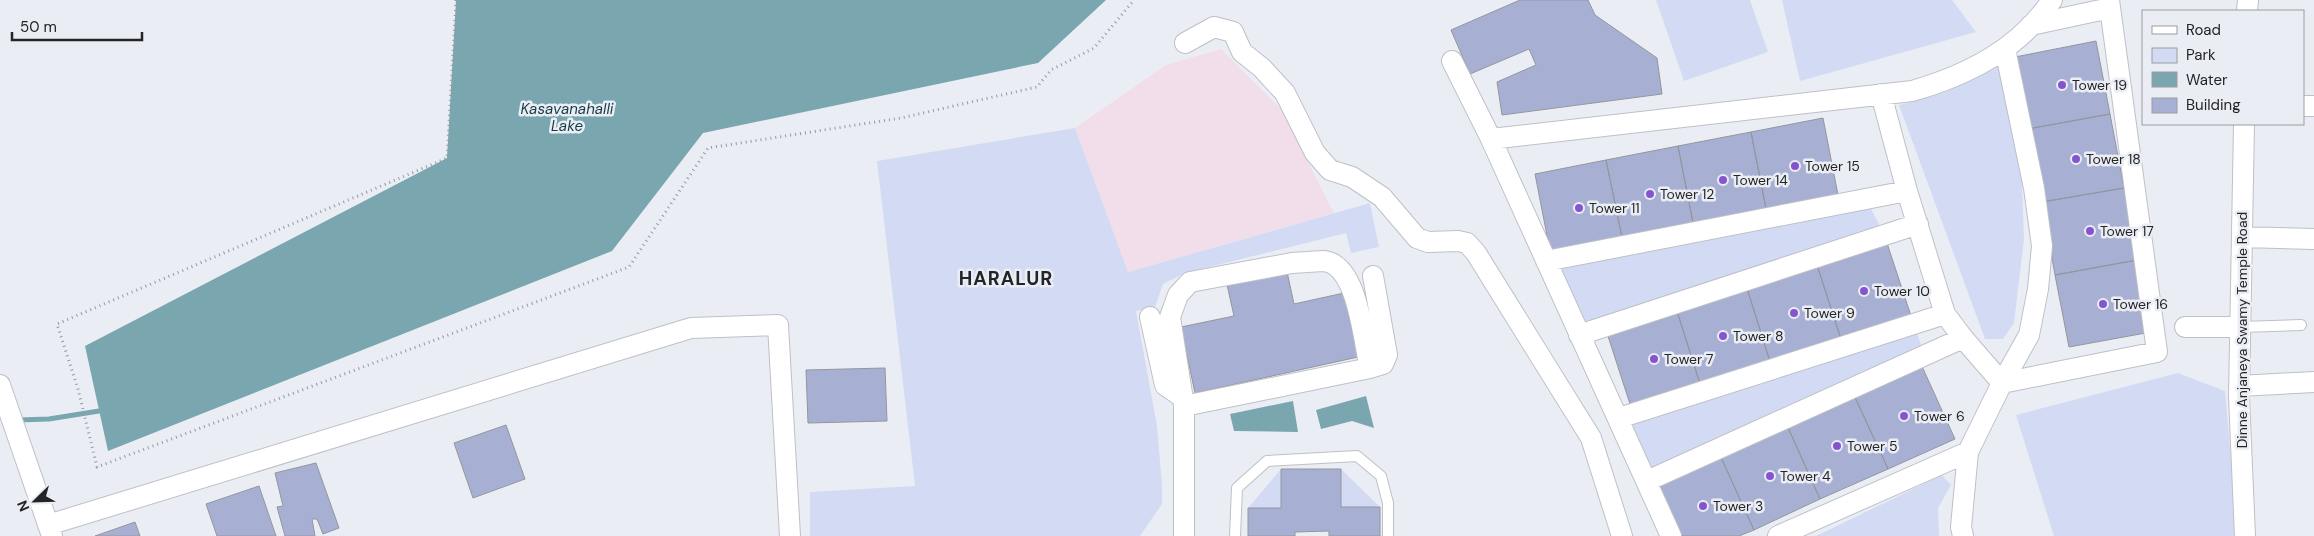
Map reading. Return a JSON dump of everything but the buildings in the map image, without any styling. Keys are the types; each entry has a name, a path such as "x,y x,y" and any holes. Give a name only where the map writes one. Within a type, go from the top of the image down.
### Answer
{"street":[{"path":"1491,139 1912,91 1935,85 1976,68 2005,49 2031,25 2052,0"},
{"path":"2002,383 2157,352 2109,4 2031,25"},
{"path":"1185,43 1214,27 1233,32 1242,52 1262,68 1285,93 1315,153 1330,170 1352,177 1382,197 1417,238 1428,242 1458,241 1466,243 1476,253 1591,438 1622,536"},
{"path":"1963,536 1961,527 1968,452 2028,335 2038,289 2042,246 2034,188 2005,49"},
{"path":"1452,61 1491,139 1671,536"},
{"path":"1881,94 1907,191 1945,314 2002,383"},
{"name":"Dinne Anjaneya Swamy Temple Road","path":"2244,125 2239,386 2245,536"},
{"path":"1546,261 1907,191"},
{"path":"1579,335 1918,224"},
{"path":"2242,237 2314,239"},
{"path":"1184,536 1183,401 1170,317 1183,288 1190,282 1292,263 1331,262 1345,273 1351,282 1370,368"},
{"path":"1183,401 1370,368 1383,364 1387,355 1373,276"},
{"path":"1619,418 1945,314"},
{"path":"1150,317 1165,385 1183,401"},
{"path":"0,385 10,424 50,530 692,328 778,325 790,536"},
{"path":"2185,327 2240,327"},
{"path":"1647,481 1963,338"},
{"path":"2239,386 2314,382"},
{"path":"1778,536 1968,452"}],"lane":[{"path":"2240,327 2301,325"},
{"path":"1235,536 1238,488 1267,461 1357,456 1381,476 1388,504 1388,536"}],"path":[{"path":"456,0 448,158 57,324 82,405 97,467 629,267 708,148 900,118 1037,87 1050,70 1094,48 1134,0"}],"shaded area":[{"path":"1221,49 1281,109 1334,213 1128,272 1075,128 1166,65"}],"green space":[{"path":"1656,0 1750,0 1768,52 1684,81"},
{"path":"1782,0 1952,0 1976,32 1800,81"},
{"path":"1999,55 2021,159 2024,239 2014,323 2003,339 1985,339 1899,105 1928,97 1952,86"},
{"path":"1075,128 1128,272 1370,203 1379,247 1351,253 1346,233 1185,273 1163,284 1155,307 1136,311 1157,426 1162,485 1162,504 1140,536 810,536 810,492 915,486 877,161"},
{"path":"1867,201 1883,232 1583,331 1554,266"},
{"path":"1915,327 1924,354 1650,477 1624,419"},
{"path":"2178,373 2225,391 2238,536 2054,536 2016,415"},
{"path":"1281,469 1281,508 1248,508"},
{"path":"1341,469 1380,507 1341,507"},
{"path":"1942,475 1951,485 1938,508 1939,536 1816,536"}],"water":[{"name":"Kasavanahalli Lake","path":"456,0 1106,0 1038,63 703,133 612,251 108,451 85,346 447,158"},
{"path":"1366,396 1374,428 1352,421 1321,429 1316,410"},
{"path":"1293,401 1298,432 1234,431 1230,414"}],"waterway":[{"path":"18,420 49,419 99,411"}],"place":[{"name":"Tower 19","path":"2062,85"},
{"name":"Tower 18","path":"2076,159"},
{"name":"Tower 15","path":"1795,166"},
{"name":"Tower 14","path":"1723,180"},
{"name":"Tower 12","path":"1650,194"},
{"name":"Tower 11","path":"1579,208"},
{"name":"Tower 17","path":"2090,231"},
{"name":"Tower 10","path":"1864,291"},
{"name":"Tower 16","path":"2103,304"},
{"name":"Tower 9","path":"1794,313"},
{"name":"Tower 8","path":"1723,336"},
{"name":"Tower 7","path":"1654,359"},
{"name":"Tower 6","path":"1904,416"},
{"name":"Tower 5","path":"1837,446"},
{"name":"Tower 4","path":"1770,476"},
{"name":"Tower 3","path":"1703,506"}],"district":[{"name":"HARALUR","path":"1006,278"}]}
